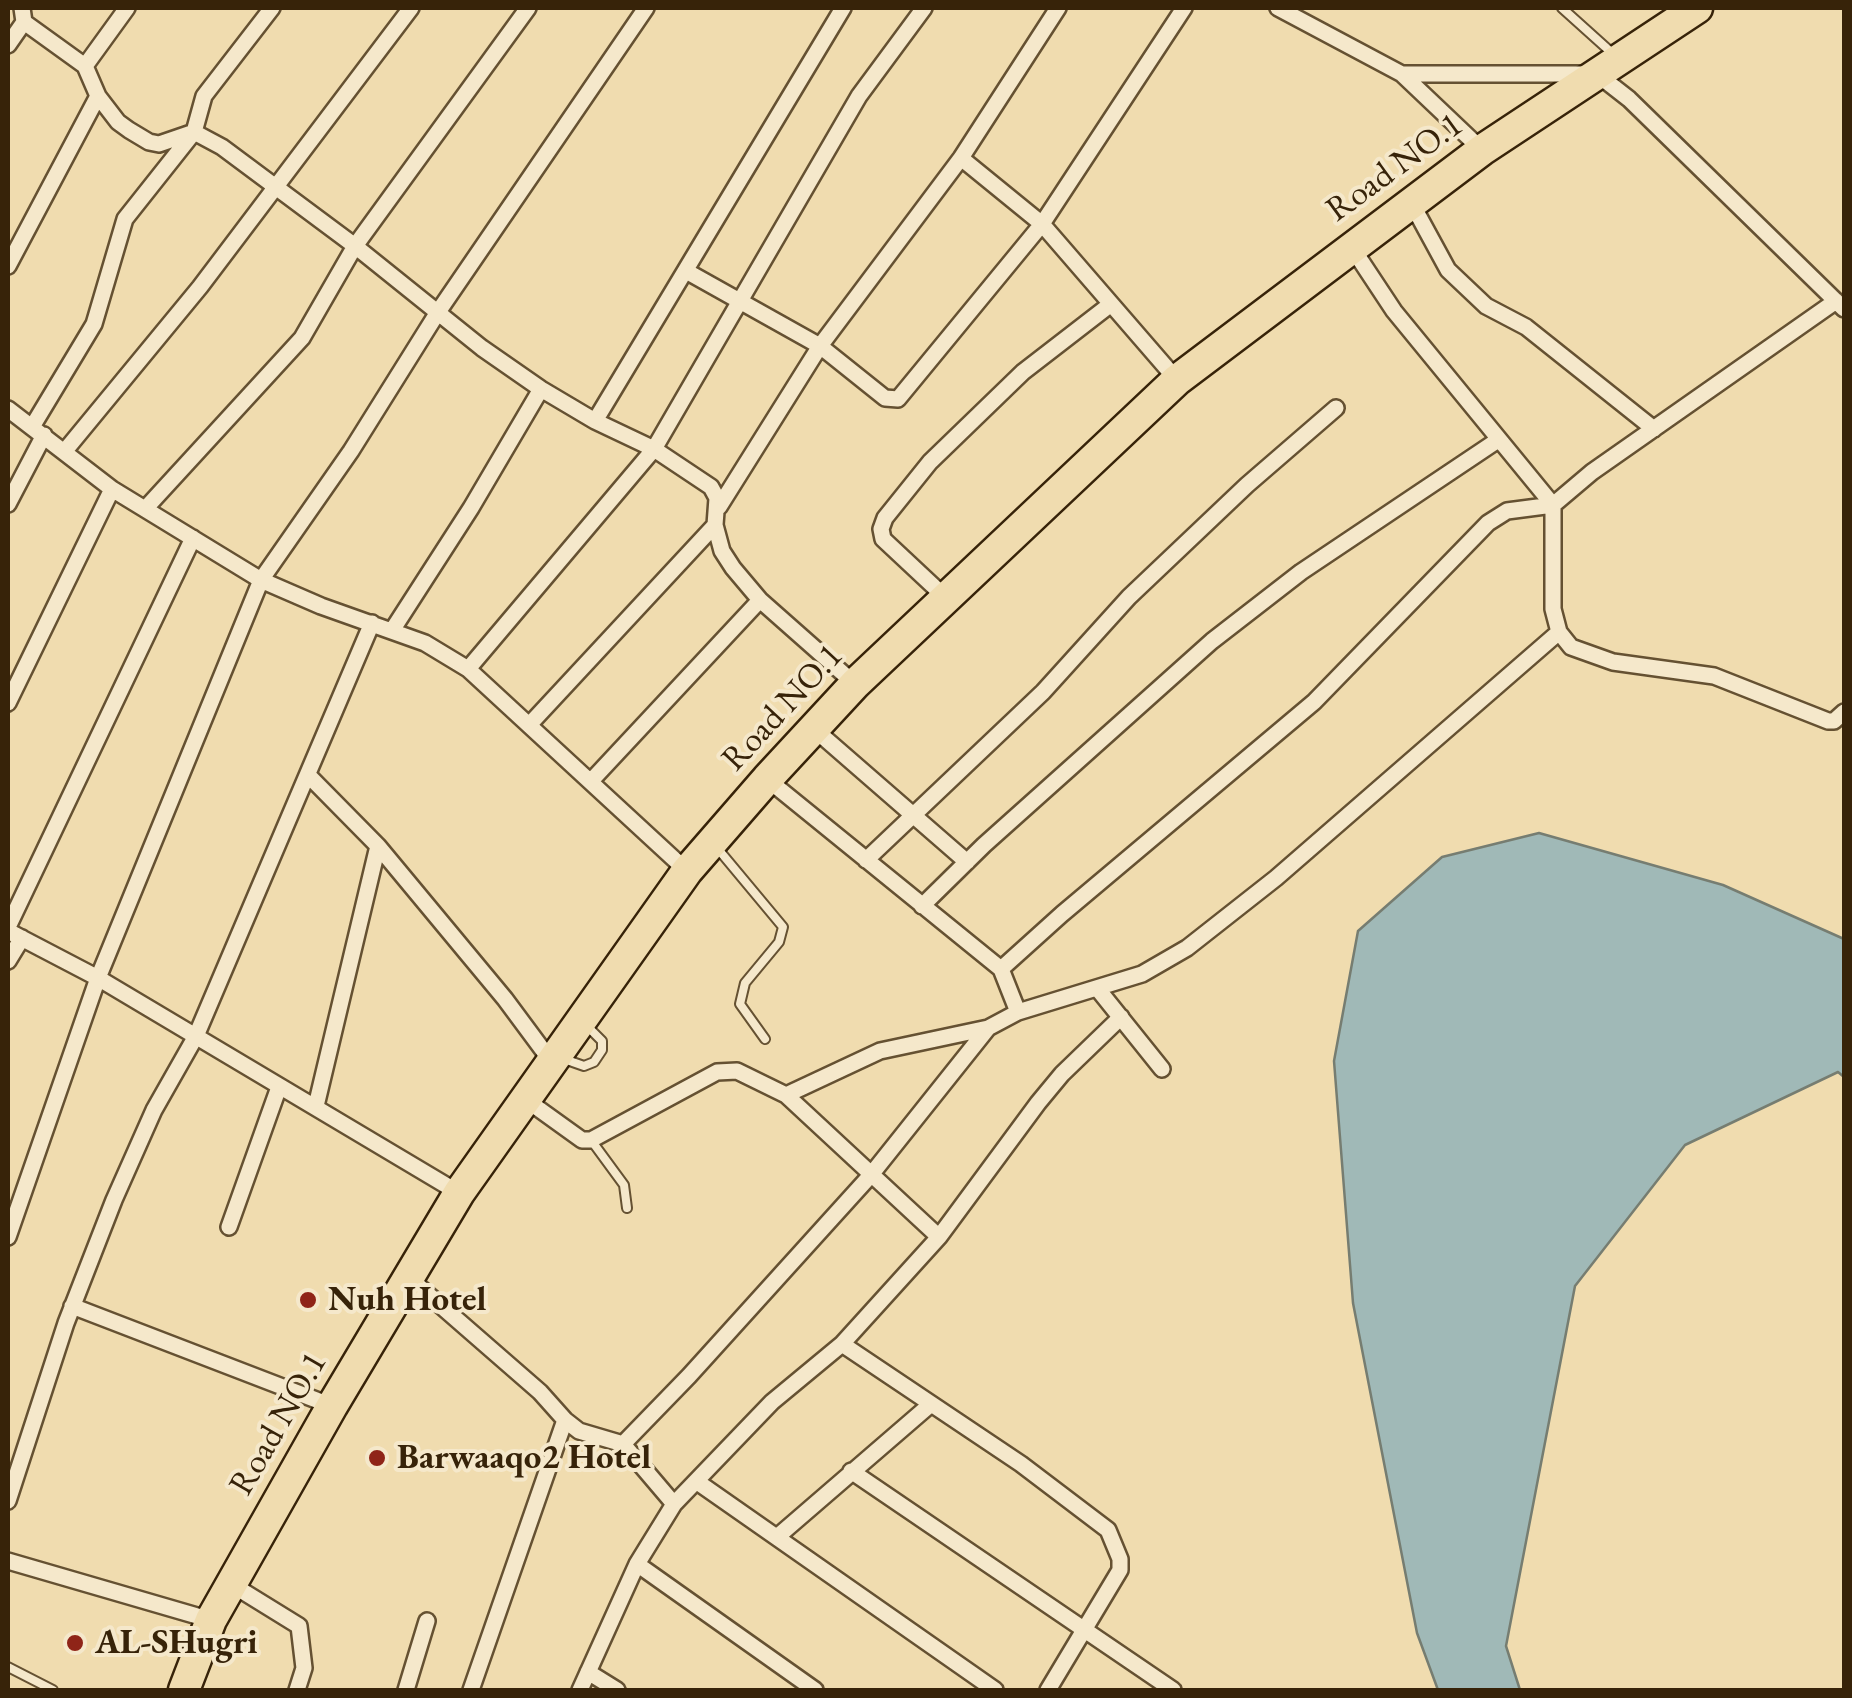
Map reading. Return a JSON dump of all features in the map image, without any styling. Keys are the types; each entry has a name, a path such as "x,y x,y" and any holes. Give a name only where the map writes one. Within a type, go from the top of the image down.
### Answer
{"highway":[{"name":"Road NO.1","path":"184,1690 211,1620 459,1193 687,871 767,779 854,684 1178,380 1482,150 1696,8"}],"street":[{"path":"85,66 127,8"},
{"path":"8,504 38,430 94,324 126,219 194,132 204,96 272,8"},
{"path":"64,452 200,287 411,8"},
{"path":"145,508 284,361 319,312 355,246 528,8"},
{"path":"8,1238 98,978 261,580 646,8"},
{"path":"595,421 843,8"},
{"path":"468,670 654,449 859,96 924,8"},
{"path":"854,684 760,600 722,552 716,525 719,507 820,346 961,158 1058,8"},
{"path":"686,271 820,346 885,398 898,399 1042,224 1184,8"},
{"path":"1278,8 1402,74 1482,150"},
{"path":"15,28 85,66 98,96 118,122 149,142 160,144 194,132 222,147 541,389 654,449 711,486 719,507"},
{"path":"1001,970 1314,702 1488,523 1508,511 1554,504 1592,472 1840,305 1629,99 1608,66 1402,74"},
{"path":"8,266 98,96"},
{"path":"961,158 1042,224 1178,380"},
{"path":"1410,202 1448,270 1486,306 1526,327 1654,429"},
{"path":"1351,246 1394,311 1554,504 1554,609 1558,632 1571,647 1593,658 1714,676 1828,721 1844,712"},
{"path":"945,598 883,539 885,518 930,462 1023,372 1111,304"},
{"path":"392,629 541,389"},
{"path":"866,860 1043,692 1129,597 1246,486 1336,408"},
{"path":"8,409 112,489 261,580 425,643 468,670 687,871"},
{"path":"922,906 1212,640 1302,572 1498,440"},
{"path":"8,703 112,489"},
{"path":"530,724 716,525"},
{"path":"8,961 12,932 193,538"},
{"path":"592,781 760,600"},
{"path":"8,1501 11,1477 72,1306 154,1110 196,1036 372,623"},
{"path":"786,1095 880,1052 988,1028 1018,1012 1142,974 1187,948 1276,878 1558,632"},
{"path":"813,728 968,862"},
{"path":"308,775 378,846 553,1059"},
{"path":"767,779 1001,970 1018,1012"},
{"path":"316,1106 378,846"},
{"path":"12,932 98,978 459,1193"},
{"path":"1097,988 1162,1068"},
{"path":"580,1690 636,1564 674,1504 772,1402 842,1344 938,1237 1062,1074 1121,1017"},
{"path":"622,1444 690,1376 870,1176 988,1028"},
{"path":"524,1099 582,1140 591,1140 718,1072 738,1071 786,1095 938,1237"},
{"path":"229,1226 279,1087"},
{"path":"408,1278 540,1392 579,1431 622,1444 674,1504"},
{"path":"72,1306 332,1406"},
{"path":"842,1344 1021,1464 1108,1530 1116,1543 1120,1570 1048,1690"},
{"path":"776,1537 931,1404"},
{"path":"471,1690 565,1420"},
{"path":"851,1471 1172,1690"},
{"path":"696,1481 995,1690"},
{"path":"8,1561 211,1620"},
{"path":"636,1564 815,1690"},
{"path":"231,1584 299,1626 304,1668 296,1690"},
{"path":"406,1690 426,1621"},
{"path":"588,1672 617,1690"}],"lane":[{"path":"1562,8 1608,66"},
{"path":"712,842 783,927 779,942 745,983 740,1004 765,1039"},
{"path":"591,1140 624,1185 627,1208"},
{"path":"8,1667 52,1690"}],"water":[{"path":"1539,833 1723,885 1844,939 1844,1077 1838,1072 1685,1145 1575,1286 1506,1646 1520,1690 1438,1690 1417,1633 1353,1303 1334,1061 1358,931 1442,857"}],"place":[{"name":"Nuh Hotel","path":"308,1300"},
{"name":"Barwaaqo2 Hotel","path":"377,1458"},
{"name":"AL-SHugri","path":"75,1643"}]}
